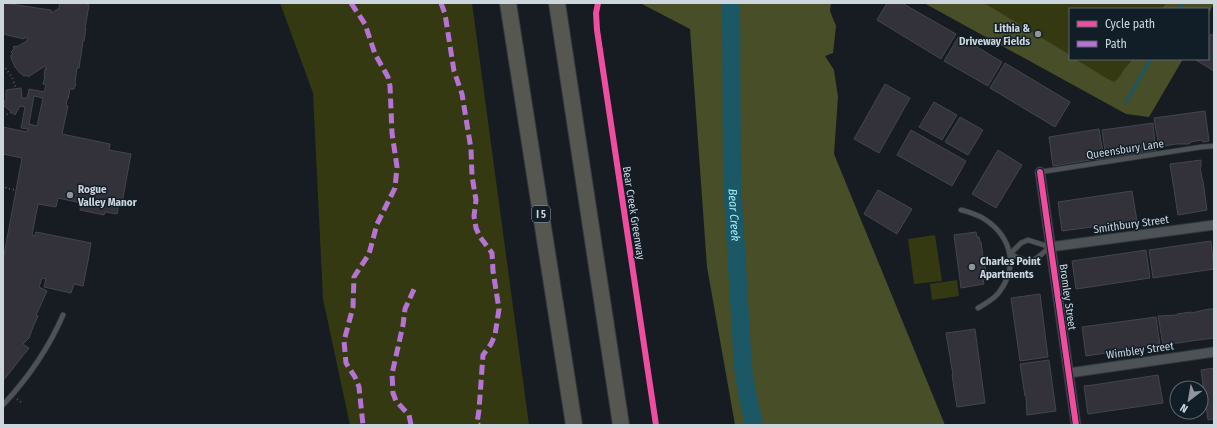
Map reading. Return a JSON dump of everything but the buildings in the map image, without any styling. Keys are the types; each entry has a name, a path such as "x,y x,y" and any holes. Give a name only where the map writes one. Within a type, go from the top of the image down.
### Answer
{"highway":[{"name":"I 5","path":"508,3 574,425"},
{"path":"557,3 621,425"}],"street":[{"name":"Bromley Street","path":"1040,172 1076,425"},
{"name":"Smithbury Street","path":"1050,247 1214,225"},
{"name":"Wimbley Street","path":"1069,373 1214,352"}],"lane":[{"name":"Queensbury Lane","path":"1040,172 1214,146"},
{"path":"960,210 971,212 988,221 1000,232 1008,246 1011,257 1010,269 1000,292 993,299 978,308"},
{"path":"1028,240 1050,247 1031,262 1010,254 1021,243 1028,240"},
{"path":"3,404 42,357 56,332 63,315"}],"path":[{"path":"3,65 12,77 16,89"},
{"path":"3,116 12,112"},
{"path":"3,184 6,188 14,190"},
{"path":"3,191 6,188"}],"green space":[{"path":"280,3 472,3 529,425 350,425 323,299 313,93"},
{"path":"640,3 831,3 830,11 836,26 833,53 825,56 834,70 838,97 834,154 945,425 735,425 707,267 690,29"},
{"path":"924,3 984,3 1069,54 1069,60 1077,60 1114,82 1131,60 1182,60 1149,117 1126,114"},
{"name":"Lithia & Driveway Fields","path":"954,3 1200,3 1197,8 1069,8 1069,60 1166,60 1137,111"},
{"path":"1166,3 1214,3 1209,13 1209,8 1163,8"},
{"path":"935,235 942,281 914,284 908,239"},
{"path":"957,280 959,296 932,300 930,284"}],"waterway":[{"name":"Bear Creek","path":"731,3 732,182 743,368 754,425"},
{"path":"1180,8 1183,3"},
{"path":"1126,102 1150,60"}],"marked path":[{"path":"351,3 365,24 375,54 388,77 390,86 392,133 397,167 395,188 377,224 369,254 354,277 353,307 344,341 346,363 355,377 359,387 363,425"},
{"path":"441,3 445,14 454,71 462,94 471,149 472,176 476,200 474,216 476,228 480,237 492,253 493,271 499,309 495,335 491,344 483,355 477,423 479,425"},
{"path":"411,425 409,415 396,401 393,393 392,374 405,309 415,287"}],"cycle path":[{"name":"Bear Creek Greenway","path":"598,3 596,13 597,30 656,425"},
{"path":"1040,172 1076,425"}],"place":[{"name":"Lithia & Driveway Fields","path":"1038,34"},
{"name":"Rogue Valley Manor","path":"70,195"},
{"name":"Charles Point Apartments","path":"972,267"}]}
